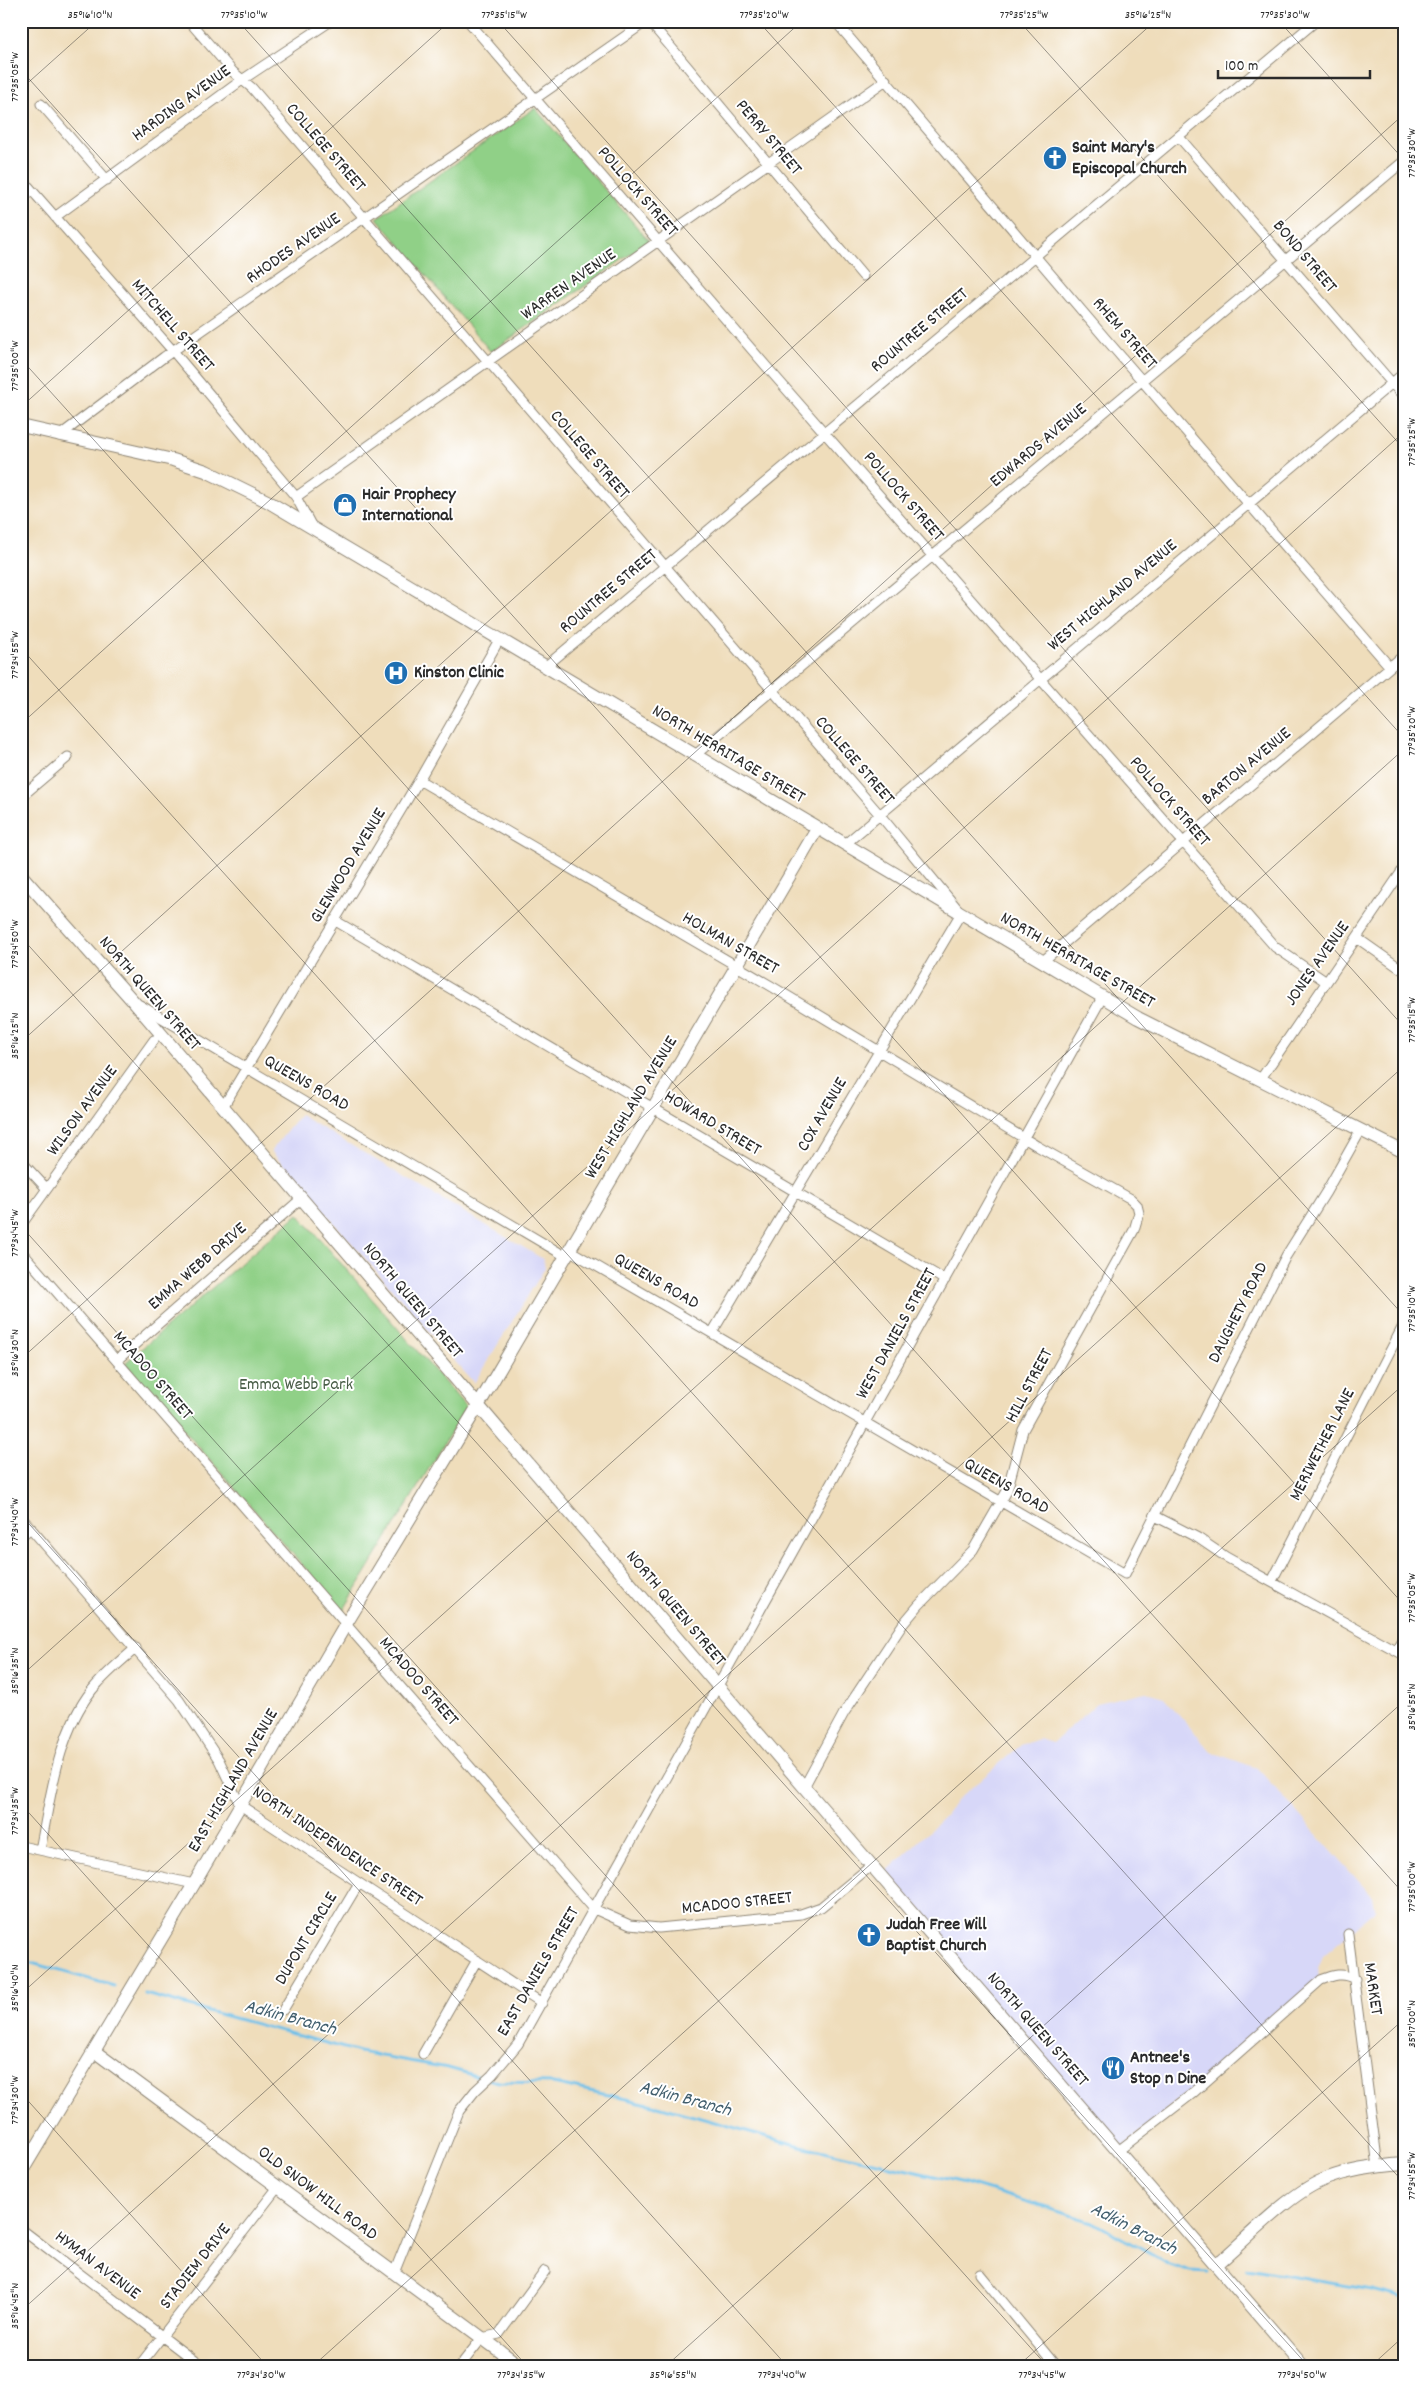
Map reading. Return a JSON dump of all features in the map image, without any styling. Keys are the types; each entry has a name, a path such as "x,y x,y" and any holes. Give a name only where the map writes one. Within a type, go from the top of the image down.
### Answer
{"street":[{"name":"COLLEGE STREET","path":"189,21 233,72 252,88 880,815 961,913"},
{"name":"HARDING AVENUE","path":"55,217 242,80 331,21"},
{"name":"POLLOCK STREET","path":"468,21 658,242 1274,947 1325,981"},
{"name":"RHODES AVENUE","path":"59,436 173,351 648,21"},
{"name":"PERRY STREET","path":"648,21 863,276"},
{"name":"RHEM STREET","path":"836,21 1035,256 1390,667"},
{"name":"ROUNTREE STREET","path":"545,667 1316,21"},
{"name":"WARREN AVENUE","path":"296,497 886,80"},
{"path":"41,104 107,180"},
{"name":"BOND STREET","path":"1179,137 1404,397"},
{"name":"EDWARDS AVENUE","path":"694,756 1404,161"},
{"name":"MITCHELL STREET","path":"21,178 173,351 296,497"},
{"name":"WEST HIGHLAND AVENUE","path":"844,845 1404,373"},
{"name":"NORTH HERRITAGE STREET","path":"21,426 173,460 206,471 311,525 499,640 1138,1018 1404,1152"},
{"path":"296,497 311,525"},
{"name":"GLENWOOD AVENUE","path":"223,1108 419,780 499,640"},
{"name":"BARTON AVENUE","path":"1043,961 1404,656"},
{"path":"21,796 68,757"},
{"name":"HOLMAN STREET","path":"419,780 1023,1138"},
{"name":"WEST HIGHLAND AVENUE","path":"478,1406 818,829"},
{"name":"JONES AVENUE","path":"1260,1080 1325,981 1404,868"},
{"name":"NORTH QUEEN STREET","path":"21,875 133,1001 718,1687 1303,2366"},
{"name":"COX AVENUE","path":"712,1333 797,1193 961,913"},
{"name":"HOWARD STREET","path":"334,920 945,1280"},
{"path":"1356,938 1404,970"},
{"name":"WEST DANIELS STREET","path":"718,1687 1103,996"},
{"name":"QUEENS ROAD","path":"133,1001 247,1069 567,1253 712,1333 1000,1503 1125,1574 1155,1516"},
{"name":"WILSON AVENUE","path":"21,1225 154,1040"},
{"name":"DAUGHETY ROAD","path":"1155,1516 1286,1256 1326,1192 1361,1130"},
{"name":"HILL STREET","path":"804,1787 844,1713 903,1624 973,1550 1007,1492 1023,1430 1134,1230 1139,1213 1137,1205 1131,1199 1023,1138"},
{"path":"21,1161 47,1189"},
{"name":"EMMA WEBB DRIVE","path":"117,1360 302,1199"},
{"name":"MCADOO STREET","path":"21,1251 594,1909 630,1925 659,1928 801,1914 821,1908 872,1865"},
{"name":"MERIWETHER LANE","path":"1272,1581 1404,1324"},
{"name":"EAST HIGHLAND AVENUE","path":"21,2173 194,1884 346,1624 478,1406"},
{"path":"1155,1516 1400,1653 1404,1636"},
{"name":"NORTH INDEPENDENCE STREET","path":"21,1517 136,1648 198,1726 219,1760 240,1806 542,2003"},
{"path":"21,1536 31,1528"},
{"path":"40,1850 57,1764 70,1728 91,1692 105,1675 136,1648"},
{"name":"EAST DANIELS STREET","path":"394,2273 459,2111 474,2091 492,2075 518,2044 718,1687"},
{"path":"21,1846 194,1884"},
{"name":"DUPONT CIRCLE","path":"283,2010 359,1883"},
{"name":"MARKET","path":"1348,1934 1378,2168"},
{"path":"423,2054 477,1960"},
{"path":"1118,2151 1192,2094 1321,1980 1334,1974 1346,1974 1354,1979"},
{"name":"OLD SNOW HILL ROAD","path":"94,2051 520,2366"},
{"path":"1216,2266 1274,2214 1314,2185 1328,2178 1404,2164"},
{"name":"STADIEM DRIVE","path":"139,2366 278,2187"},
{"name":"HYMAN AVENUE","path":"21,2228 201,2366"},
{"path":"460,2366 482,2338 499,2334 545,2271"},
{"path":"980,2274 1056,2366"}],"shaded area":[{"path":"300,1115 543,1259 545,1268 474,1383 271,1151"},
{"path":"1146,1692 1164,1697 1211,1752 1257,1768 1372,1896 1375,1911 1323,1956 1318,1968 1321,1980 1118,2151 882,1876 945,1816 956,1801 1021,1745 1039,1739 1053,1743 1097,1703"}],"green space":[{"path":"535,108 649,241 491,352 377,218"},
{"name":"Emma Webb Park","path":"298,1214 466,1407 343,1611 125,1363"}],"waterway":[{"name":"Adkin Branch","path":"21,1960 114,1986"},
{"name":"Adkin Branch","path":"145,1994 359,2052 448,2068 499,2082 553,2083 658,2106 789,2143 965,2183 1093,2222 1170,2265 1191,2272 1207,2273"},
{"name":"Adkin Branch","path":"1247,2269 1372,2290 1404,2298"}],"place":[{"name":"Saint Mary's Episcopal Church","path":"1055,158"},
{"name":"Hair Prophecy International","path":"345,505"},
{"name":"Kinston Clinic","path":"396,673"},
{"name":"Judah Free Will Baptist Church","path":"869,1935"},
{"name":"Antnee's Stop n Dine","path":"1113,2068"}]}
